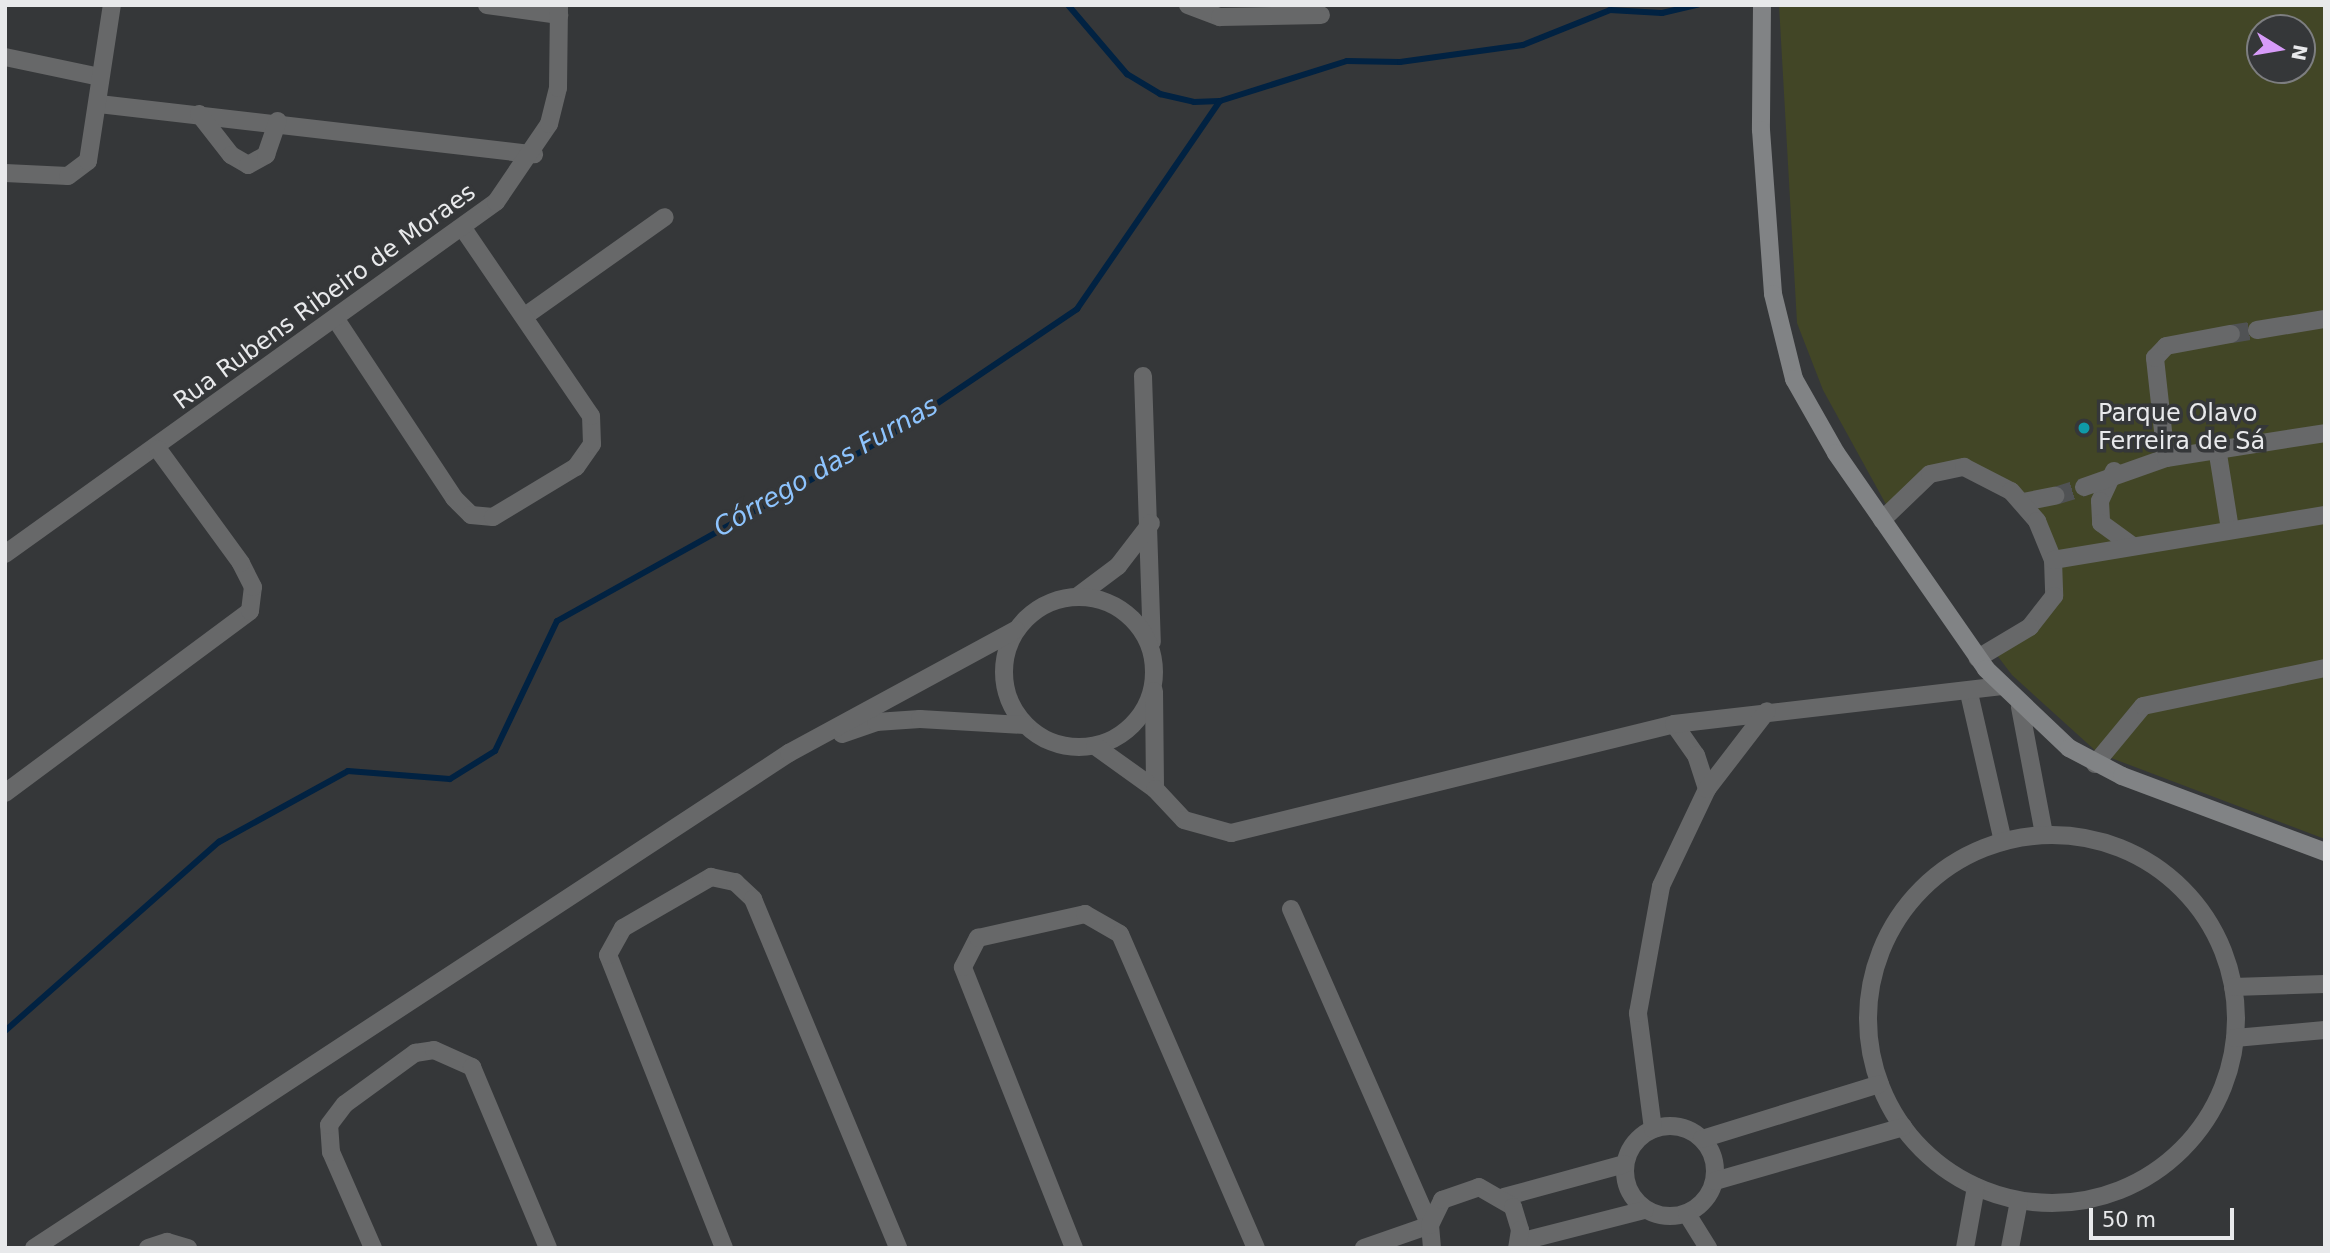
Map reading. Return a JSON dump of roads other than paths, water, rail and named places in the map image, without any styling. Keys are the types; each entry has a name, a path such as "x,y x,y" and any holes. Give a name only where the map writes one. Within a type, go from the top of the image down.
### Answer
{"main road":[{"path":"1762,5 1767,247 1782,342 1803,399 1882,520 2000,687 2020,707 2095,764 2325,852"}],"street":[{"path":"5,173 52,178 80,170 94,145 100,77 111,5"},
{"path":"487,5 559,10"},
{"path":"1188,5 1220,17 1321,15"},
{"name":"Rua Rubens Ribeiro de Moraes","path":"5,554 158,449 335,318 464,230 534,154 558,88 559,10"},
{"path":"5,57 100,77"},
{"path":"99,104 278,121 534,154"},
{"path":"199,114 231,155 248,165 266,155 278,121"},
{"path":"525,316 665,217"},
{"path":"335,318 454,498 482,518 576,467 592,444 592,416 464,230"},
{"path":"2257,330 2325,319"},
{"path":"2166,458 2154,358 2166,346 2231,334"},
{"path":"1143,376 1151,523 1155,789"},
{"path":"2084,486 2114,471 2166,458 2325,433"},
{"path":"5,793 243,622 250,611 253,587 241,563 158,449"},
{"path":"2217,449 2230,529"},
{"path":"1882,520 1916,482 1952,467 1983,474 2023,502 2053,561 2055,587 2046,612 1978,658"},
{"path":"2114,471 2100,501 2101,523 2131,545"},
{"path":"2023,502 2055,496"},
{"path":"2053,561 2131,545 2325,515"},
{"path":"1078,596 1118,566 1151,523"},
{"path":"34,1248 789,753 1016,630 1054,600 1078,596 1124,610 1152,648"},
{"path":"1016,630 1004,679 1025,724"},
{"path":"2095,764 2143,706 2325,668"},
{"path":"789,753 876,722 1025,724 1070,747 1095,746 1138,720 1153,687"},
{"path":"1095,746 1155,789 1184,820 1231,833 1674,724 1767,711 1969,693 2000,687"},
{"path":"1969,693 2003,841"},
{"path":"2020,707 2044,834"},
{"path":"1653,1129 1640,1052 1643,954 1661,886 1707,789 1767,711"},
{"path":"1674,724 1696,755 1707,789"},
{"path":"2044,834 2110,843 2167,875 2210,925 2233,987 2235,1038 2208,1116 2151,1174 2101,1197 2019,1201 1976,1187 1935,1162 1903,1127 1880,1084 1868,1009 1888,935 1936,876 2003,841 2044,834"},
{"path":"724,1248 608,955 623,928 710,877 735,882 753,899 898,1248"},
{"path":"1291,909 1430,1225 1432,1248"},
{"path":"1074,1248 963,967 978,938 1084,914 1120,934 1256,1248"},
{"path":"2233,987 2325,984"},
{"path":"2235,1038 2325,1030"},
{"path":"373,1248 331,1152 329,1125 345,1104 415,1053 434,1050 472,1067 548,1248"},
{"path":"1702,1139 1880,1084"},
{"path":"1645,1210 1628,1190 1625,1164 1638,1139 1653,1129 1677,1126 1702,1139 1711,1151 1715,1181"},
{"path":"1687,1214 1715,1181 1903,1127"},
{"path":"1504,1197 1625,1164"},
{"path":"1364,1248 1430,1225 1453,1192 1479,1187 1504,1197 1518,1217 1518,1245 1645,1210 1687,1214"},
{"path":"1965,1248 1976,1187"},
{"path":"2010,1248 2019,1201"},
{"path":"1687,1214 1708,1248"},
{"path":"148,1248 167,1242 188,1248"}],"waterway":[{"name":"Córrego das Furnas","path":"1068,5 1127,74 1160,94 1194,102 1220,101 1347,61 1400,62 1523,45 1610,10 1662,13 1698,5"},
{"name":"Córrego das Furnas","path":"5,1031 219,842 348,771 450,779 495,751 557,621 889,436 1077,309 1220,101"}],"tunnel":[{"path":"2231,334 2257,330"},
{"path":"2055,496 2084,487"}],"place":[{"name":"Parque Olavo Ferreira de Sá","path":"2084,428"}]}
